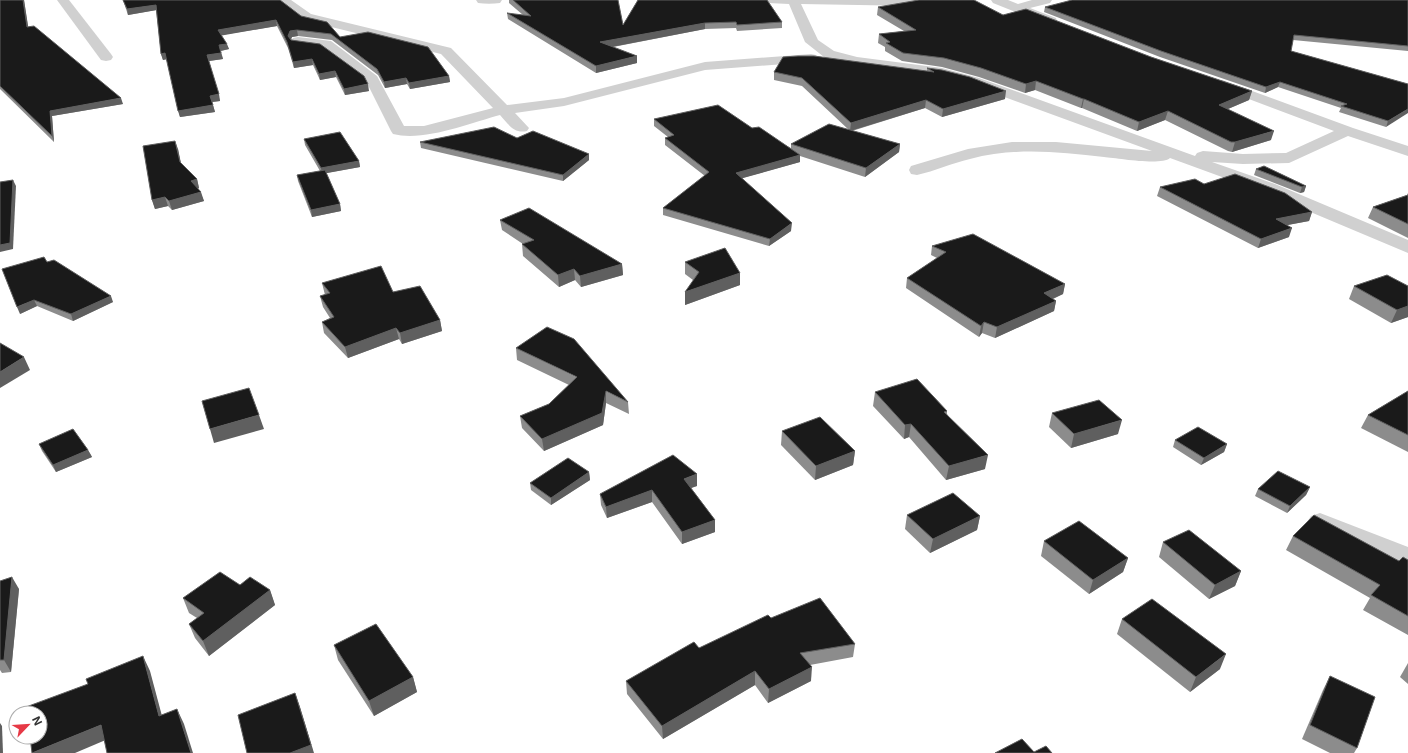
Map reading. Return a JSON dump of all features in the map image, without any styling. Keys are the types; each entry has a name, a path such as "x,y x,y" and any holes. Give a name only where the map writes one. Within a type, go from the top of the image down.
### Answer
{"street":[{"path":"63,0 106,57"},
{"path":"283,0 307,17 446,51 521,128"},
{"path":"482,0 496,0"},
{"path":"772,0 794,2 916,2 946,0"},
{"path":"997,0 1060,25"},
{"path":"1017,8 1046,0"},
{"path":"794,2 812,42 829,54 848,59"},
{"path":"298,41 326,44 372,80 399,131 424,131 503,110 564,102 705,66 798,58 848,59 942,72 974,81 1269,188 1408,247"},
{"path":"1212,81 1347,131 1408,151"},
{"path":"918,170 968,154 1012,147 1056,146 1144,156 1243,159 1289,158 1347,131"},
{"path":"1317,521 1408,558"}],"building":[{"path":"0,0 23,0 27,27 34,26 121,98 50,111 52,136 0,86"},
{"path":"123,0 280,0 301,16 327,22 340,37 368,32 428,47 449,76 409,83 406,78 384,82 377,69 331,34 297,30 290,31 288,36 291,40 320,44 364,76 368,84 344,89 335,71 319,74 312,59 293,62 287,42 276,20 218,30 227,44 219,45 221,53 207,55 219,94 210,96 213,105 178,111 165,53 161,54 156,5 127,9"},
{"path":"513,0 618,0 623,25 638,0 767,0 782,22 737,25 736,22 705,23 600,42 637,56 596,66 507,13 531,16"},
{"path":"919,0 974,0 1003,15 1026,9 1151,57 1252,91 1219,105 1274,131 1231,142 1168,111 1139,122 1036,81 1026,84 981,68 944,58 903,53 886,43 890,42 879,34 916,30 878,7"},
{"path":"1072,0 1408,0 1408,46 1294,35 1291,51 1408,84 1408,109 1388,121 1341,106 1347,104 1280,82 1266,87 1161,51 1045,7"},
{"path":"814,56 934,72 927,68 942,70 970,77 1006,91 943,109 926,100 851,123 802,78 774,72 783,57"},
{"path":"718,105 752,128 759,127 800,155 736,173 792,223 770,239 663,208 709,172 665,138 674,135 654,119"},
{"path":"829,124 900,144 866,168 791,144"},
{"path":"494,127 517,138 533,131 589,154 563,175 420,142"},
{"path":"340,132 359,161 321,168 304,139"},
{"path":"175,141 180,162 197,179 191,181 201,192 169,201 165,197 152,200 143,146"},
{"path":"1264,166 1306,186 1302,187 1256,169"},
{"path":"325,170 340,204 311,210 297,175"},
{"path":"1235,174 1285,193 1312,212 1276,219 1292,228 1261,239 1160,187 1195,179 1204,184"},
{"path":"13,180 10,243 0,245 0,182"},
{"path":"1408,195 1408,224 1373,207"},
{"path":"529,208 622,264 580,276 574,269 558,275 522,244 534,240 500,220"},
{"path":"973,234 1065,284 1044,293 1056,301 997,327 984,322 981,326 907,278 946,252 932,246"},
{"path":"725,248 740,273 685,292 699,272 685,262"},
{"path":"44,257 47,262 54,260 111,296 71,314 34,300 17,307 2,269"},
{"path":"381,266 393,292 420,286 440,320 400,333 396,328 345,347 322,322 334,317 320,296 330,293 322,283"},
{"path":"1387,275 1408,286 1408,306 1397,310 1354,286"},
{"path":"547,327 574,339 628,402 606,391 602,413 542,439 520,416 549,404 577,377 516,348"},
{"path":"0,343 24,357 0,372"},
{"path":"917,379 947,411 944,412 988,455 949,466 911,424 905,425 875,392"},
{"path":"249,388 259,415 210,429 202,401"},
{"path":"1408,391 1408,435 1368,415"},
{"path":"1099,400 1122,420 1074,434 1052,413"},
{"path":"820,417 855,451 816,466 782,431"},
{"path":"1198,427 1227,444 1204,458 1175,440"},
{"path":"73,429 88,450 53,465 39,444"},
{"path":"673,455 697,474 684,479 715,520 682,532 652,490 606,507 600,494"},
{"path":"568,458 589,472 551,498 530,483"},
{"path":"1278,471 1310,487 1290,506 1258,489"},
{"path":"953,493 980,516 933,539 907,515"},
{"path":"1314,515 1399,561 1403,557 1408,560 1408,616 1371,595 1380,585 1293,536"},
{"path":"1079,521 1128,558 1093,580 1044,541"},
{"path":"1189,530 1241,571 1215,585 1163,542"},
{"path":"220,572 240,585 250,577 270,590 203,641 189,624 204,613 183,598"},
{"path":"12,577 4,660 0,660 0,581"},
{"path":"820,598 855,644 800,653 812,667 769,689 755,671 662,726 626,681 694,642 699,648 768,615 771,618"},
{"path":"1152,599 1226,654 1196,677 1122,619"},
{"path":"376,624 413,677 369,701 334,645"},
{"path":"143,656 159,716 177,709 191,753 107,753 101,725 32,753 31,745 48,745 48,705 31,705 88,684 86,679"},
{"path":"1330,676 1375,697 1357,748 1310,725"},
{"path":"295,693 311,745 290,753 247,753 238,715"},
{"path":"1022,739 1034,752 1046,746 1052,753 995,753"}]}
